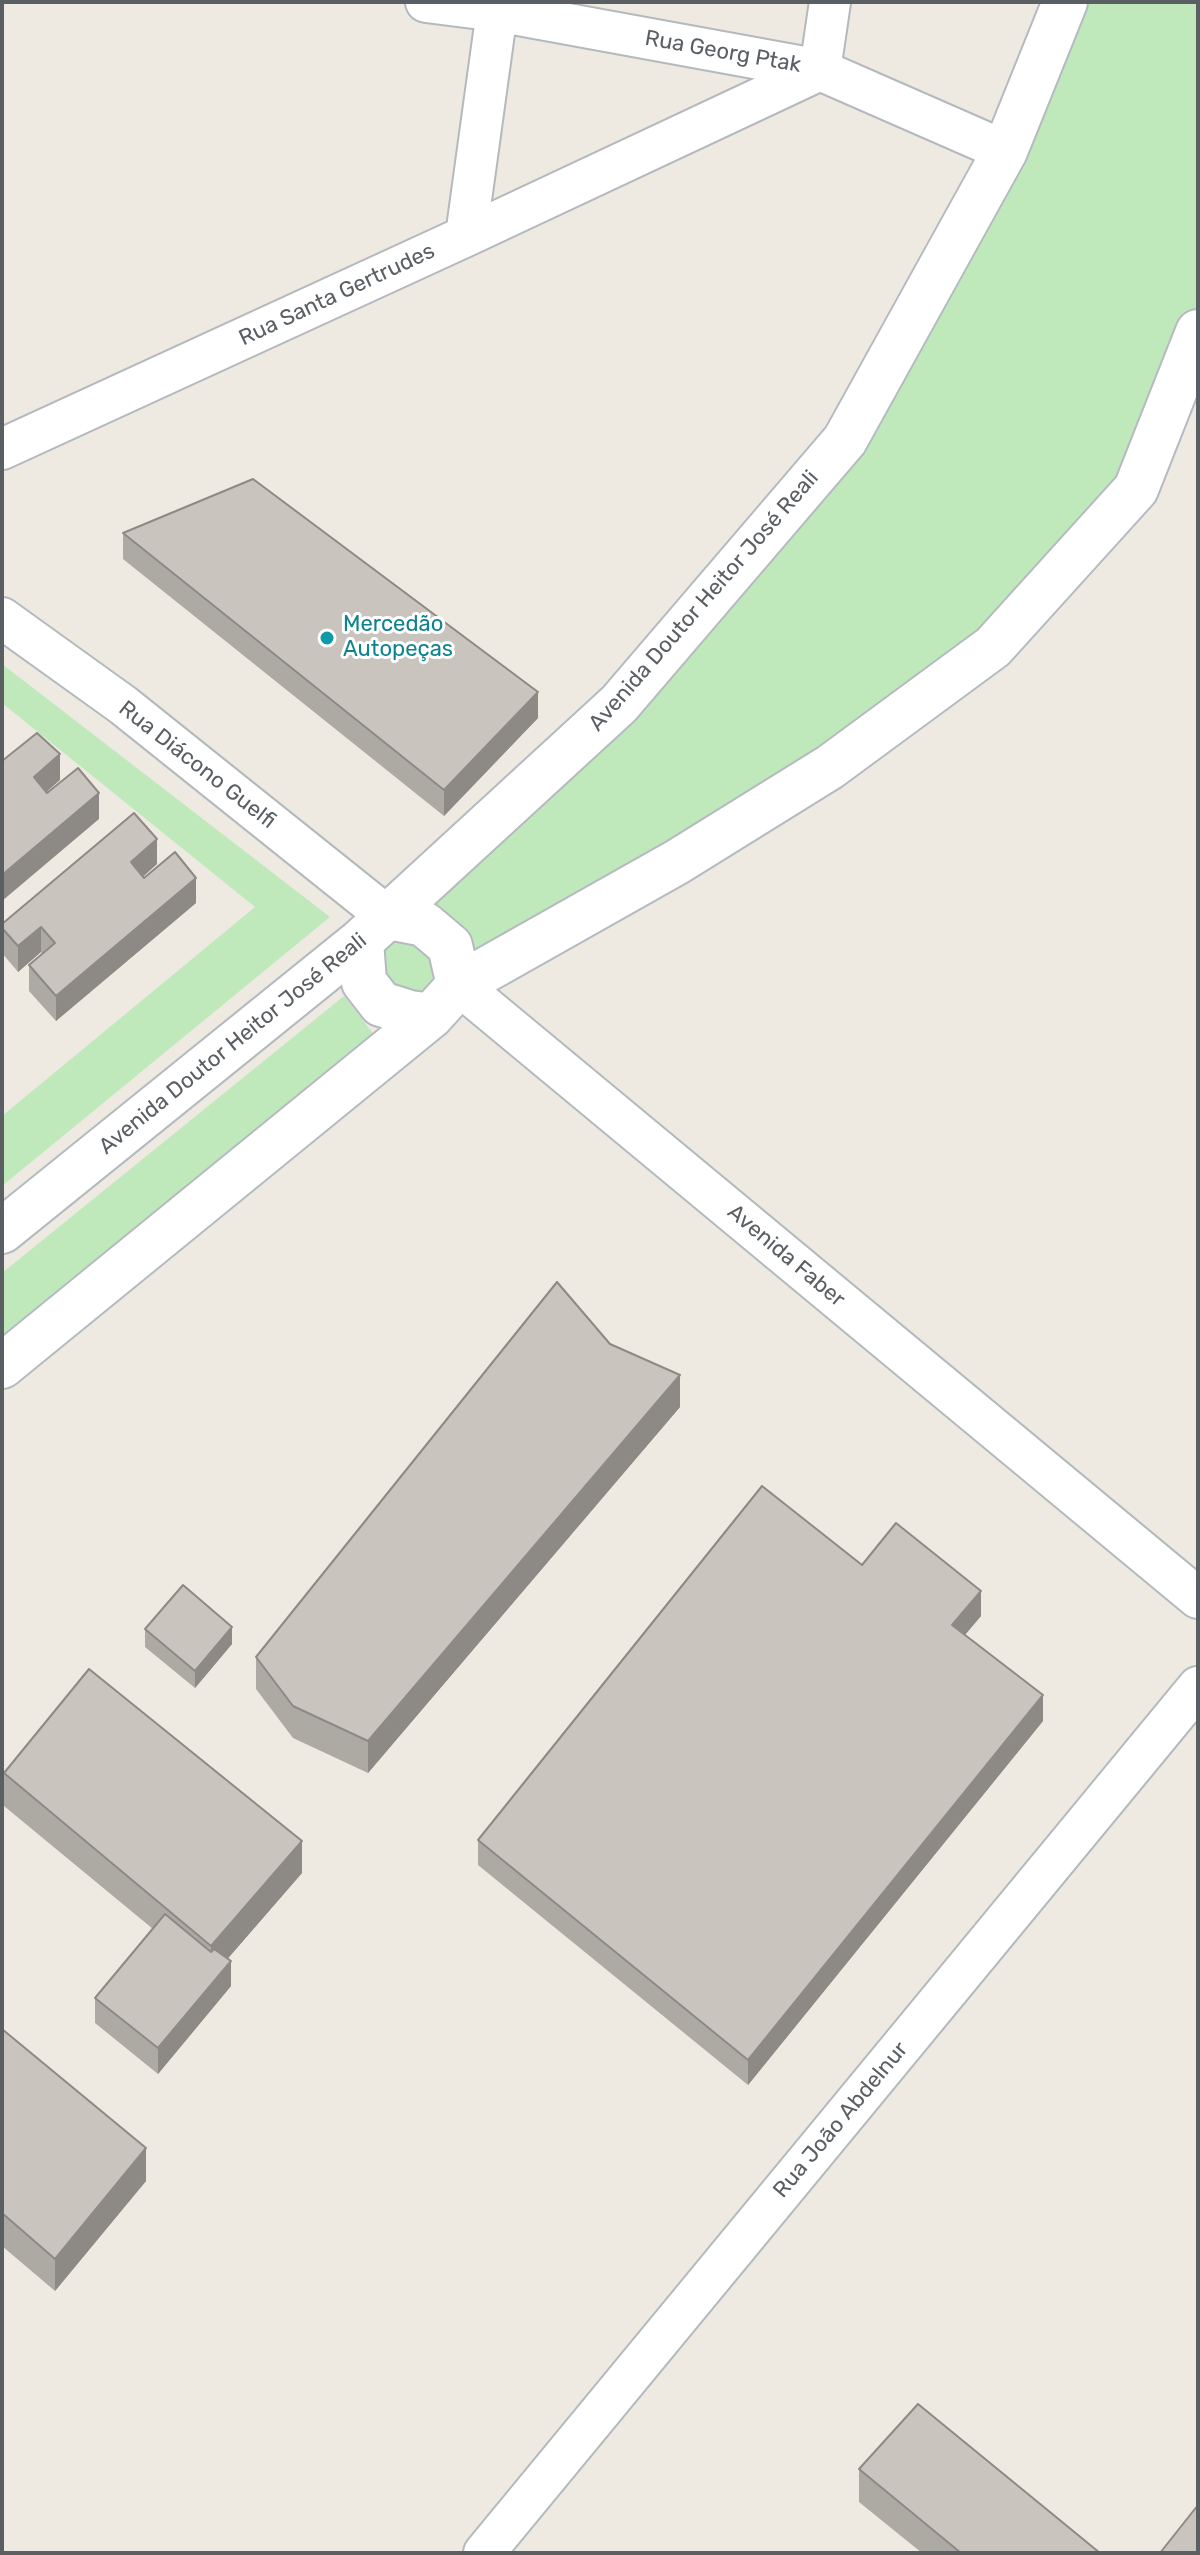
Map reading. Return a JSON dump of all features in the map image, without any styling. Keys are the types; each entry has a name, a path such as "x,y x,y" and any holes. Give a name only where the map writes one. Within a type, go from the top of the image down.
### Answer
{"main road":[{"name":"Avenida Doutor Heitor José Reali","path":"2,1231 375,929 619,704 845,440 1005,151 1065,2"},
{"path":"2,1366 445,1001 830,767 993,647 1136,489 1198,332"},
{"path":"424,924 450,946 445,1001 410,1013 381,1004 364,982 375,929 424,924"}],"street":[{"name":"Rua Georg Ptak","path":"426,2 497,11 820,70 1005,151"},
{"path":"820,70 830,2"},
{"path":"466,236 497,11"},
{"name":"Rua Santa Gertrudes","path":"2,449 820,70"},
{"name":"Rua Diácono Guelfi","path":"2,618 123,705 375,929"},
{"name":"Avenida Faber","path":"445,1001 1198,1598"},
{"name":"Rua João Abdelnur","path":"484,2553 1198,1687"}],"green space":[{"path":"1069,2 1198,2 1198,306 1194,330 1128,485 989,643 462,978 402,914 849,444"},
{"path":"2,664 330,917 2,1186 2,1116 255,907 2,703"},
{"path":"382,939 426,941 445,985 430,1001 385,989"},
{"path":"344,996 375,1036 2,1340 2,1273"}],"building":[{"name":"Mercedão Autopeças","path":"253,479 538,692 444,790 123,533"},
{"path":"37,733 60,754 34,777 47,793 78,768 99,793 2,875 2,761"},
{"path":"134,813 157,839 131,862 144,878 175,852 196,878 56,996 29,965 55,943 41,927 18,946 2,924"},
{"path":"557,1282 610,1344 680,1375 368,1741 293,1706 256,1657"},
{"path":"762,1486 862,1565 896,1523 981,1591 952,1625 1043,1695 748,2060 478,1840"},
{"path":"183,1585 232,1627 195,1671 145,1629"},
{"path":"89,1669 302,1841 211,1946 4,1773"},
{"path":"165,1914 211,1952 214,1949 231,1961 158,2048 95,1998"},
{"path":"2,2029 146,2148 55,2259 2,2213"},
{"path":"918,2404 1100,2553 961,2553 859,2469"},
{"path":"1198,2505 1198,2553 1160,2553"}],"place":[{"name":"Mercedão Autopeças","path":"327,638"}]}
